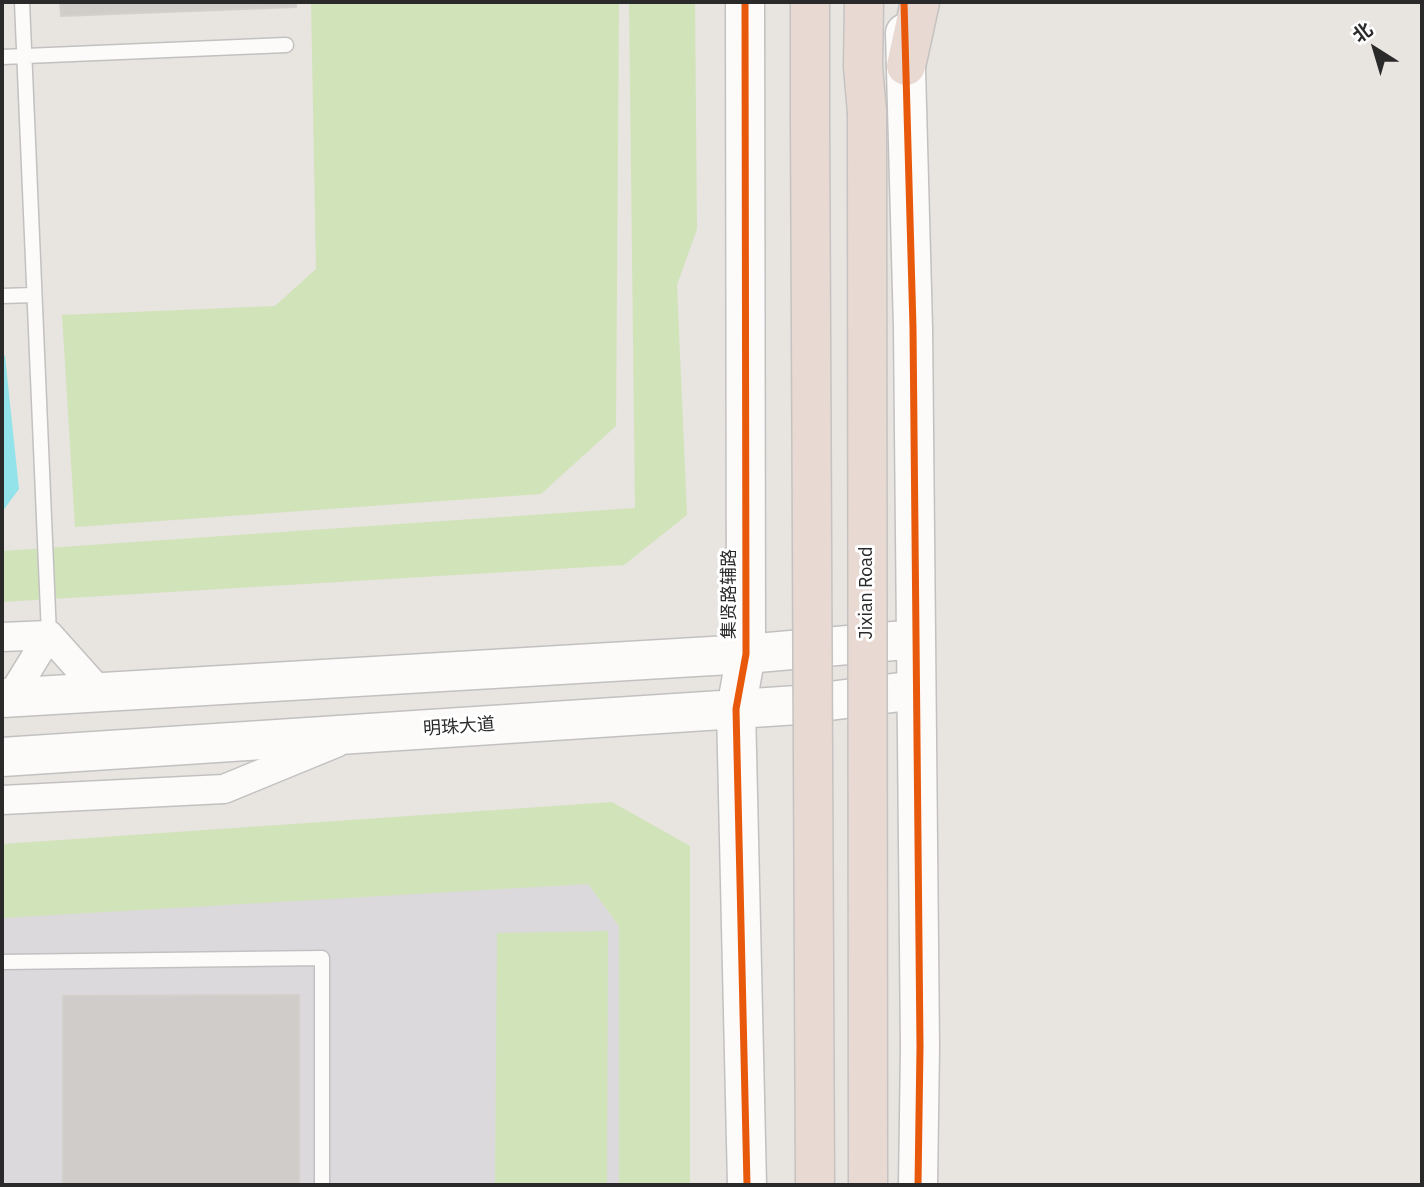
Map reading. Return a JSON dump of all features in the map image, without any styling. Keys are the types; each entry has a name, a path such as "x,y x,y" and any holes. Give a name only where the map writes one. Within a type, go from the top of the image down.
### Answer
{"highway":[{"path":"810,2 815,1185"},
{"name":"Jixian Road","path":"864,2 863,67 867,112 868,1185"},
{"path":"906,66 920,2"}],"street":[{"name":"集贤路辅路","path":"745,2 746,654 736,709 747,1185"},
{"path":"904,2 913,328 920,1046 918,1185"},
{"path":"49,635 100,692"},
{"path":"2,637 49,635"},
{"path":"6,697 49,635"},
{"path":"6,697 746,654 916,639"},
{"name":"明珠大道","path":"2,757 797,705 916,690"},
{"path":"2,800 224,789 361,733"}],"lane":[{"path":"22,2 49,635"},
{"path":"2,57 286,45"},
{"path":"2,296 34,295"},
{"path":"2,962 322,958 322,1185"}],"shaded area":[{"path":"588,884 619,926 619,1185 2,1185 2,915"}],"green space":[{"path":"311,2 619,2 616,426 541,494 75,527 62,315 275,306 316,269"},
{"path":"629,2 695,2 697,229 677,285 687,515 624,565 2,602 2,551 635,508"},
{"path":"612,802 690,846 690,1185 619,1185 619,926 588,884 2,918 2,844"},
{"path":"608,931 607,1185 495,1185 497,933"}],"water":[{"path":"2,354 5,356 19,489 2,512"}],"building":[{"path":"60,2 296,2 296,7 61,16"},
{"path":"299,995 299,1185 63,1185 63,996"}],"cycle path":[{"path":"745,2 746,654 736,709 747,1185"},
{"path":"904,2 913,328 920,1047 918,1185"}]}
